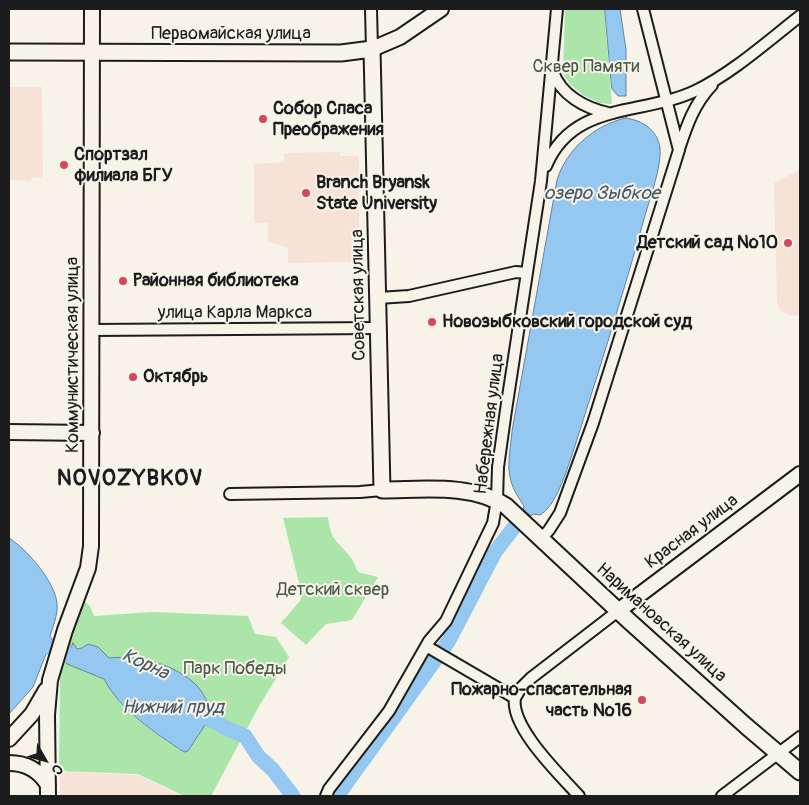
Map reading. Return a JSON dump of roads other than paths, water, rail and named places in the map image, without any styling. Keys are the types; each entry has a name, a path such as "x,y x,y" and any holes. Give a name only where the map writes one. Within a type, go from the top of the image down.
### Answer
{"main road":[{"name":"Коммунистическая улица","path":"48,790 46,715 52,675 65,630 88,568 91,553 92,9"},
{"name":"Первомайская улица","path":"9,52 341,53 372,49 400,37 441,9"},
{"name":"Советская улица","path":"372,49 382,490"},
{"path":"9,432 92,433"},
{"name":"Красная улица","path":"618,610 800,474"},
{"path":"382,490 457,491 480,494 497,500"},
{"name":"Наримановская улица","path":"497,500 513,511 618,610 800,772"},
{"path":"9,740 37,706 52,675"},
{"path":"9,763 32,768 43,776 48,790"}],"street":[{"name":"Советская улица","path":"371,9 372,49"},
{"name":"Набережная улица","path":"326,796 329,789 435,651 446,621 493,523 497,500 498,467 541,181 557,9"},
{"path":"643,9 679,150"},
{"path":"541,181 550,155 562,140 585,122 611,113 666,100 694,91 724,74 800,17"},
{"path":"552,70 556,80 571,96 596,110 611,113"},
{"path":"542,538 550,530 560,513 593,423 679,150 696,105 724,74"},
{"path":"378,298 409,296 516,272 526,273"},
{"name":"улица Карла Маркса","path":"92,330 379,328"},
{"path":"230,494 382,490"},
{"name":"Красная улица","path":"515,698 531,678 618,610"},
{"path":"435,651 515,698 514,710 522,728 547,761 579,796"},
{"path":"722,796 800,737"}],"water":[{"path":"605,9 620,9 626,50 626,96 618,96 612,89"},
{"name":"озеро Зыбкое","path":"626,118 638,121 648,127 656,136 660,148 657,174 618,308 567,470 556,497 546,511 540,515 533,514 531,516 523,509 524,506 512,484 509,456 557,180 567,159 583,140 603,126"},
{"path":"9,538 32,558 46,577 52,586 57,608 50,636 52,639 33,687 9,714"},
{"name":"Нижний пруд","path":"73,643 77,649 88,644 98,647 109,658 132,658 168,667 188,678 197,686 213,713 188,751 184,752 139,720 119,701 104,679 67,664"}],"waterway":[{"path":"337,796 448,642 495,552 515,526"},
{"name":"Корна","path":"9,636 17,635 88,662"},
{"name":"Корна","path":"192,710 245,736 258,756 273,770 293,796"}],"place":[{"name":"Собор Спаса Преображения","path":"263,119"},
{"name":"Спортзал филиала БГУ","path":"64,165"},
{"name":"Branch Bryansk State University","path":"306,193"},
{"name":"Детский сад №10","path":"788,243"},
{"name":"Районная библиотека","path":"123,281"},
{"name":"Новозыбковский городской суд","path":"432,322"},
{"name":"Октябрь","path":"133,377"},
{"name":"Пожарно-спасательная часть №16","path":"642,700"}],"district":[{"name":"NOVOZYBKOV","path":"130,479"}],"park label":[{"name":"Сквер Памяти","path":"586,67"},
{"name":"Детский сквер","path":"333,590"},
{"name":"Парк Победы","path":"235,669"}]}
